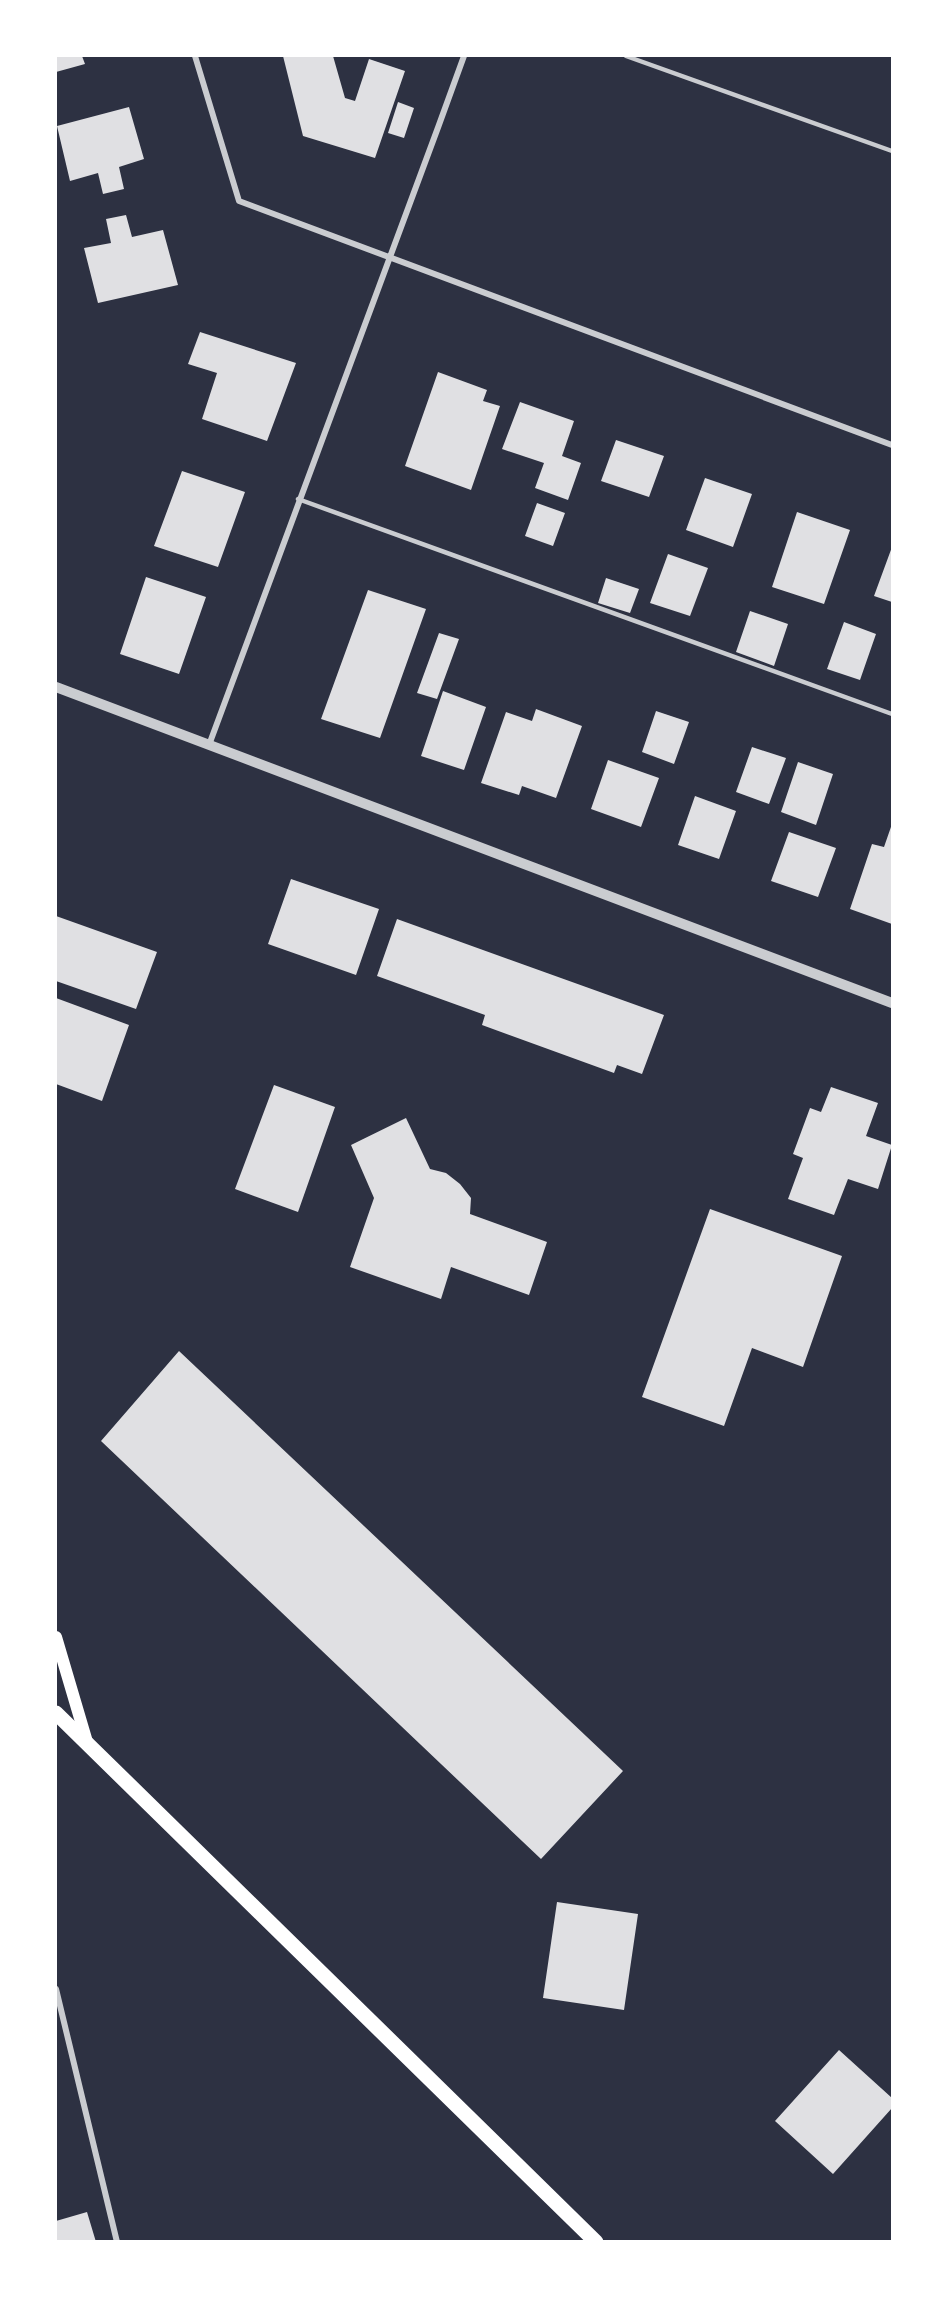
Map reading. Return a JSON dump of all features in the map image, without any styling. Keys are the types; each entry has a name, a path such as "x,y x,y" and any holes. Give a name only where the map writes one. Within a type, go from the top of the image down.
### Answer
{"main road":[{"path":"56,1637 87,1742"},
{"path":"56,1713 596,2241"}],"street":[{"path":"195,56 239,201 892,445"},
{"path":"209,745 298,499 391,259 464,56"},
{"path":"56,687 892,1003"},
{"path":"56,1989 117,2241"}],"lane":[{"path":"626,56 892,151"},
{"path":"298,499 892,714"}],"building":[{"path":"56,56 82,56 85,64 56,72"},
{"path":"283,56 333,56 345,98 355,101 369,59 405,71 375,158 303,136"},
{"path":"398,102 414,108 404,138 388,133"},
{"path":"129,107 144,159 119,167 124,189 103,194 98,173 70,181 57,126"},
{"path":"126,215 132,237 163,230 178,285 98,303 84,248 111,243 106,219"},
{"path":"200,332 296,363 267,441 202,419 217,373 188,364"},
{"path":"438,372 487,390 483,401 500,406 471,490 405,466"},
{"path":"520,402 574,421 562,456 581,463 568,500 535,488 544,463 502,449"},
{"path":"616,440 664,456 649,497 601,481"},
{"path":"182,471 245,492 218,567 154,546"},
{"path":"705,478 752,494 733,547 686,530"},
{"path":"537,503 565,513 553,546 525,536"},
{"path":"797,512 850,530 824,604 772,587"},
{"path":"892,547 892,602 874,596"},
{"path":"668,554 708,568 690,616 650,603"},
{"path":"146,577 206,597 179,674 120,654"},
{"path":"606,578 639,589 630,613 598,603"},
{"path":"368,590 426,609 380,738 321,719"},
{"path":"750,611 788,624 774,666 736,652"},
{"path":"844,622 876,634 860,680 827,669"},
{"path":"439,633 459,639 437,699 417,693"},
{"path":"443,691 486,707 464,770 421,756"},
{"path":"536,709 582,726 556,798 522,786 519,795 481,783 506,712 532,721"},
{"path":"656,711 689,722 674,764 642,752"},
{"path":"752,747 786,758 769,804 736,792"},
{"path":"608,760 659,778 641,827 591,809"},
{"path":"798,762 833,774 816,825 781,812"},
{"path":"695,796 736,811 719,859 678,845"},
{"path":"892,824 892,924 850,909 872,844 884,847"},
{"path":"789,832 836,848 818,897 771,881"},
{"path":"291,879 379,909 356,975 268,944"},
{"path":"56,916 157,952 136,1009 56,981"},
{"path":"397,919 664,1015 642,1074 617,1065 614,1073 482,1025 485,1015 377,976"},
{"path":"56,998 129,1025 102,1101 56,1084"},
{"path":"274,1085 335,1107 298,1212 235,1189"},
{"path":"831,1087 878,1103 866,1136 892,1145 878,1189 848,1179 834,1215 788,1199 803,1158 793,1154 810,1108 821,1112"},
{"path":"406,1118 430,1169 446,1173 460,1184 471,1198 470,1214 547,1242 529,1295 451,1267 441,1299 350,1267 374,1198 351,1145"},
{"path":"710,1209 842,1256 803,1367 752,1348 724,1426 642,1397"},
{"path":"179,1351 623,1771 541,1859 101,1441"},
{"path":"557,1902 638,1914 624,2010 543,1998"},
{"path":"839,2050 892,2098 892,2108 833,2174 775,2121"},
{"path":"87,2212 96,2242 56,2242 56,2221"}]}
